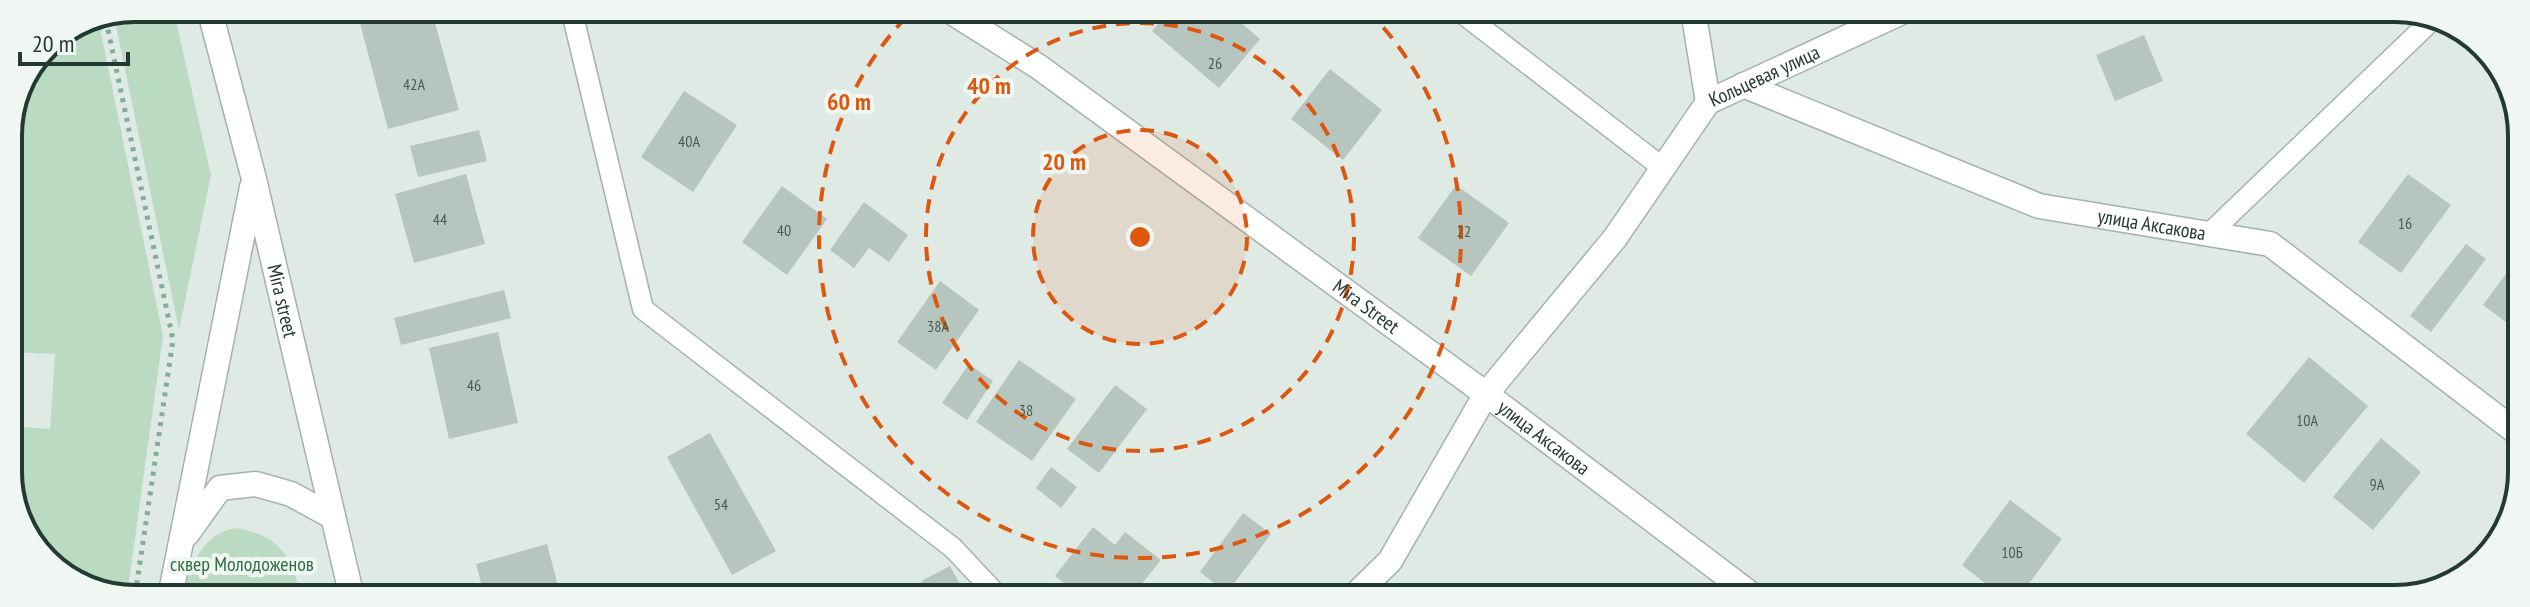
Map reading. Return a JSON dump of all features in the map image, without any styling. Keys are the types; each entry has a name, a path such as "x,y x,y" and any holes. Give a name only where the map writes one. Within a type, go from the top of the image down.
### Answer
{"street":[{"name":"Mira street","path":"213,22 254,179 349,585"},
{"name":"Mira Street","path":"968,22 1039,67 1486,394"},
{"name":"Кольцевая улица","path":"1695,22 1708,102 1880,22"},
{"name":"улица Аксакова","path":"1743,85 2039,206 2270,244 2508,426"},
{"path":"1365,585 1390,561 1486,394 1615,238 1708,102"},
{"path":"172,585 254,179"},
{"name":"улица Аксакова","path":"1486,394 1739,585"},
{"path":"181,542 220,488 256,484 291,494 333,517"}],"lane":[{"path":"574,22 643,309 953,548 988,585"},
{"path":"1474,22 1663,168"},
{"path":"2209,234 2425,26"}],"path":[{"path":"107,26 173,340 137,585"}],"green space":[{"path":"176,22 211,175 179,330 116,24"},
{"path":"100,28 163,336 129,584 92,576 66,562 45,541 28,509 22,472 22,427 50,429 55,354 22,353 22,127 26,105 45,66 78,37"},
{"name":"сквер Молодоженов","path":"235,528 250,531 273,542 288,559 298,585 186,585 193,564 206,544 224,531"}],"building":[{"path":"360,22 435,22 459,110 388,129"},
{"path":"1160,22 1240,22 1260,39 1219,88 1152,31"},
{"path":"2144,35 2163,81 2115,101 2096,55"},
{"path":"1330,69 1382,110 1343,160 1291,119"},
{"path":"684,91 737,125 693,192 641,157"},
{"path":"479,130 487,161 418,177 410,146"},
{"path":"466,174 485,244 414,263 395,194"},
{"path":"2408,174 2451,205 2401,273 2358,242"},
{"path":"1456,185 1509,223 1471,276 1418,238"},
{"path":"782,186 827,219 787,275 742,242"},
{"path":"864,202 908,235 889,262 869,248 854,268 830,250"},
{"path":"2466,244 2486,259 2431,332 2410,316"},
{"path":"2508,271 2508,324 2483,305"},
{"path":"940,281 979,310 936,370 897,342"},
{"path":"504,290 511,318 401,345 394,318"},
{"path":"498,332 518,423 449,439 429,348"},
{"path":"2309,357 2368,406 2304,483 2246,434"},
{"path":"1019,360 1076,399 1032,461 976,422"},
{"path":"969,364 993,381 967,420 942,403"},
{"path":"1115,385 1147,409 1099,473 1067,449"},
{"path":"710,433 776,551 732,575 667,457"},
{"path":"2381,438 2421,472 2373,530 2333,497"},
{"path":"1051,467 1077,487 1061,508 1036,488"},
{"path":"2010,500 2062,539 2028,585 1984,585 1985,583 1962,565"},
{"path":"1243,513 1271,534 1233,585 1217,585 1200,572"},
{"path":"1093,527 1115,545 1125,532 1161,560 1141,585 1067,585 1055,576"},
{"path":"547,544 558,585 482,585 476,564"},
{"path":"950,566 960,585 923,585 921,581"}]}
